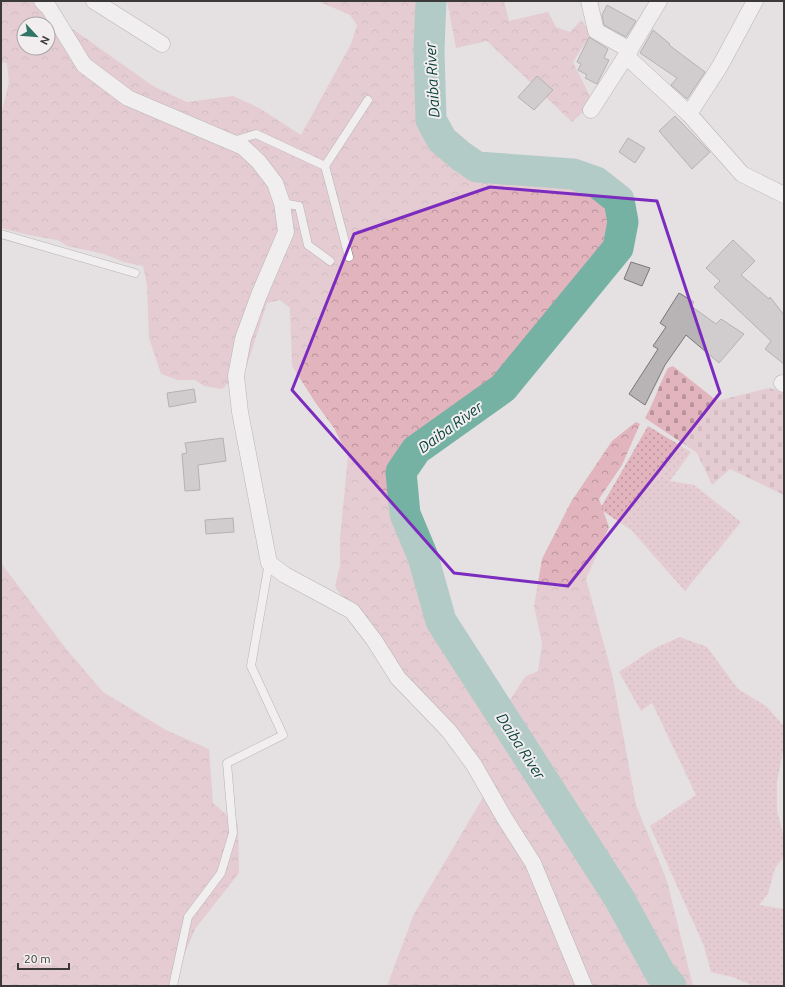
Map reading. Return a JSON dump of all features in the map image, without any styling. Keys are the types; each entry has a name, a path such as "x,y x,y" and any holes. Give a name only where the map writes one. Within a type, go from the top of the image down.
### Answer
{"street":[{"path":"42,1 49,8 84,65 128,98 243,147 259,162 275,183 282,203 286,232 259,295 243,340 236,376 240,412 269,563 285,575 352,611 374,640 398,678 449,731 474,765 505,819 533,863 584,986"},
{"path":"94,1 162,44"},
{"path":"589,1 596,31 628,53 689,114 742,174 784,195"},
{"path":"590,110 628,53 659,1"},
{"path":"689,114 720,66 755,1"}],"lane":[{"path":"349,257 325,166 368,100"},
{"path":"230,142 256,134 325,166"},
{"path":"282,203 299,206 308,244 330,261"},
{"path":"1,234 135,273"},
{"path":"172,986 188,917 222,873 233,833 227,763 284,735 251,666 269,563"}],"highlighted area":[{"path":"490,187 657,201 720,393 568,586 454,573 292,390 354,234"}],"green space":[{"path":"1,1 33,1 54,16 16,16 16,56 56,56 56,17 153,86 187,102 233,96 259,108 301,135 351,44 357,25 350,15 318,1 423,1 426,106 436,145 469,170 498,169 568,179 603,196 611,216 611,246 525,349 474,397 401,456 389,512 458,637 494,690 510,700 525,677 538,671 542,644 534,606 542,559 571,502 612,441 636,422 640,424 622,465 599,499 609,527 586,579 612,674 636,805 667,881 693,986 387,986 414,914 488,789 355,616 335,586 340,566 340,538 348,456 334,428 292,366 290,308 280,300 267,303 247,365 222,389 204,386 195,380 178,380 161,374 149,338 147,285 143,266 124,262 104,254 67,246 57,240 1,228 1,115 9,82 7,63 1,62"},
{"path":"447,1 504,1 509,21 548,12 556,27 570,32 581,20 591,33 573,62 593,103 572,122 487,41 456,48"},
{"path":"673,366 717,401 769,388 784,392 784,495 730,469 712,485 697,453 645,418 668,368"},
{"path":"648,426 691,452 670,481 694,485 741,522 685,591 631,530 600,509"},
{"path":"1,563 67,650 103,692 166,730 209,749 213,803 238,825 239,873 195,929 174,979 175,986 1,986"},
{"path":"680,637 707,647 738,689 766,706 784,726 784,747 777,782 777,811 784,837 784,857 775,868 768,894 759,905 784,909 784,986 754,986 732,977 711,972 704,946 650,826 696,795 652,703 641,711 619,672 655,648"}],"building":[{"path":"607,5 636,21 626,37 604,25 602,15"},
{"path":"653,30 670,44 669,45 705,72 687,99 671,85 677,78 640,53"},
{"path":"589,37 608,49 604,58 609,60 597,84 585,78 587,75 578,70 581,64 577,62"},
{"path":"537,76 553,90 534,110 518,97"},
{"path":"675,116 710,152 692,169 659,131"},
{"path":"628,138 645,148 635,163 619,152"},
{"path":"733,240 755,261 741,275 769,299 770,297 784,315 784,364 765,349 771,341 714,287 720,281 706,268"},
{"path":"631,262 650,268 642,286 624,279"},
{"path":"679,293 694,302 691,306 716,324 721,319 744,334 719,363 686,335 665,365 645,405 629,394 658,349 653,346 666,327 660,323"},
{"path":"194,389 196,402 169,407 167,393"},
{"path":"223,438 226,461 198,465 200,490 185,491 182,454 187,453 185,443"},
{"path":"233,518 234,532 206,534 205,520"}],"waterway":[{"name":"Daiba River","path":"431,1 429,50 431,120 442,140 477,167 573,174 596,182 619,200 623,222 618,248 503,388 416,450 401,472 405,514 423,557 441,621 619,898 660,973 671,986"}]}
